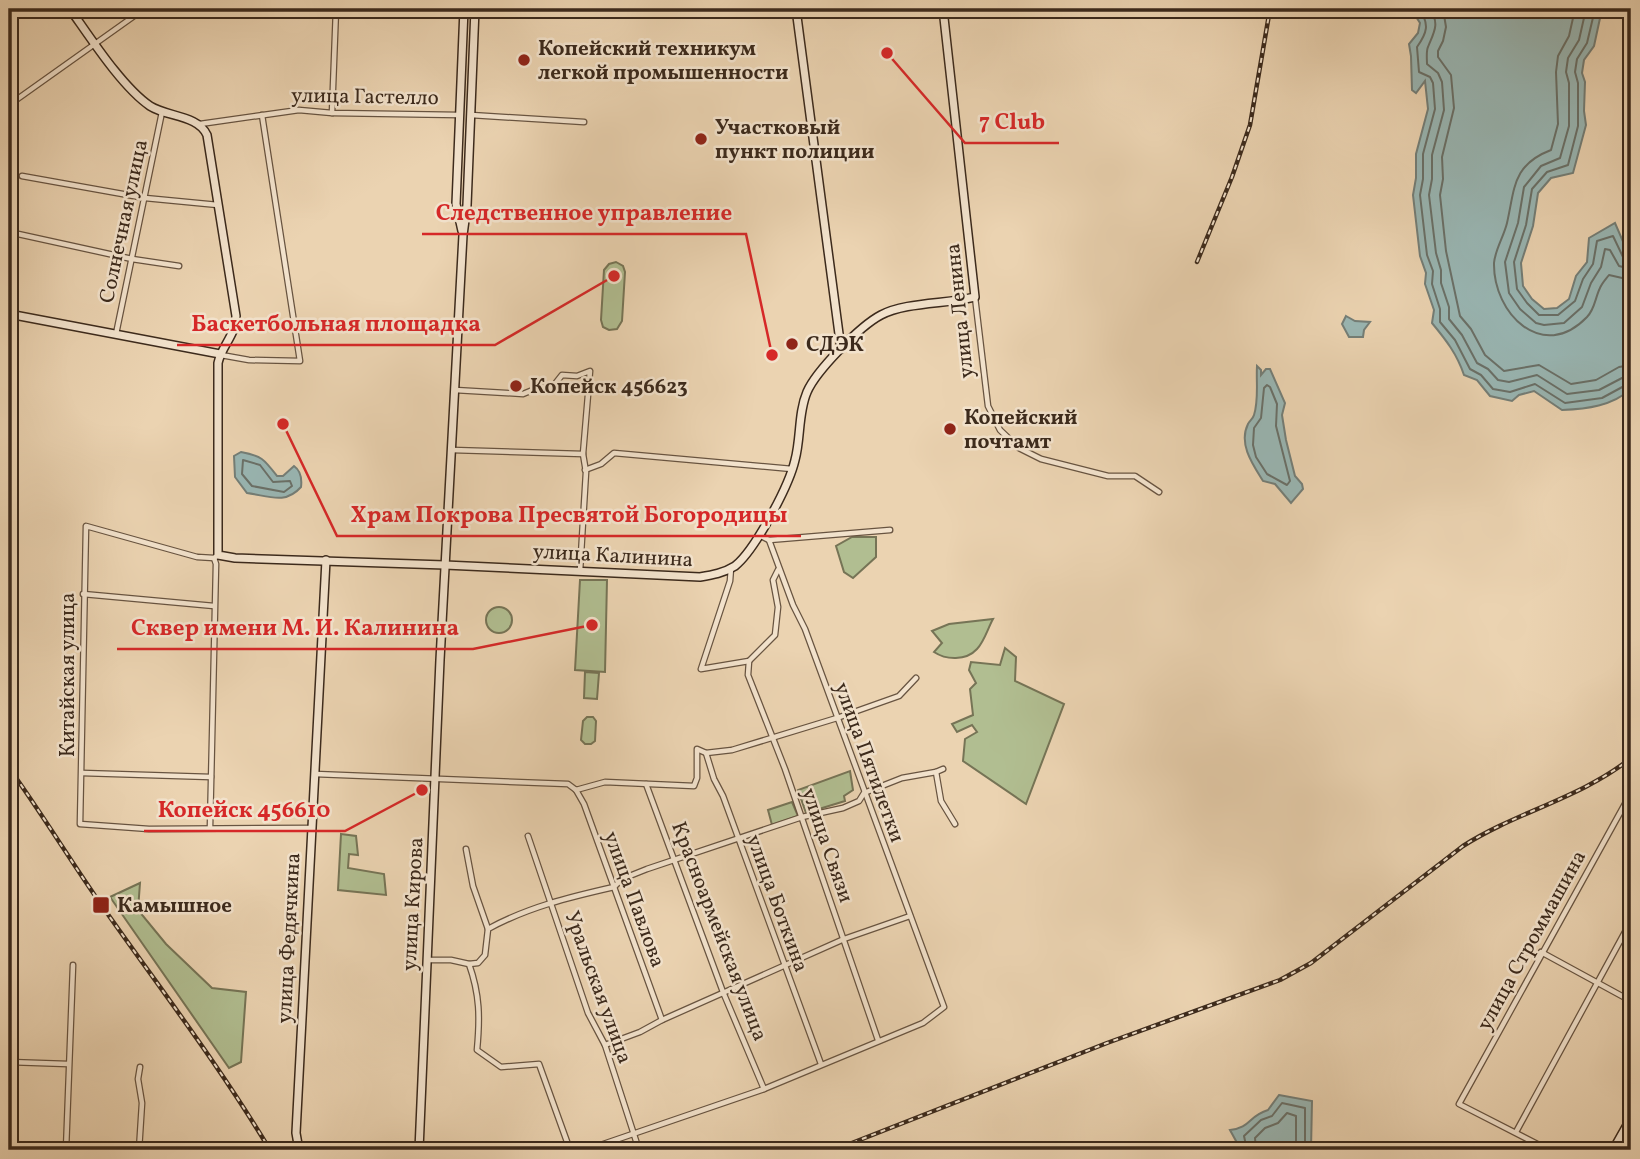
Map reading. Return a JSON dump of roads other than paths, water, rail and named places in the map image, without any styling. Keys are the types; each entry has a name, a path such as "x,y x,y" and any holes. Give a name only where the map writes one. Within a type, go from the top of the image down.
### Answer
{"street":[{"path":"9,20 24,9"},
{"name":"улица Гастелло","path":"70,9 135,93 162,113 200,124 299,110 471,115 584,122"},
{"path":"9,105 144,9"},
{"path":"332,113 336,9"},
{"path":"463,235 456,204 464,9"},
{"path":"463,235 475,9"},
{"name":"улица Ленина","path":"943,9 988,406 1000,430 1019,448 1041,459 1108,476 1135,476 1159,492"},
{"path":"797,10 841,349"},
{"path":"461,78 472,79"},
{"name":"Солнечная улица","path":"116,336 162,113"},
{"path":"9,314 249,360 300,361 262,115"},
{"path":"200,124 207,135 236,316 234,332 220,354 218,370 210,828 311,828"},
{"path":"22,176 145,198 219,205"},
{"path":"9,232 132,259 179,266"},
{"name":"улица Кирова","path":"419,1150 426,960 463,235"},
{"path":"778,569 773,580 778,607 775,635 748,661 701,669 730,581 731,568 747,554 759,535 793,469 807,393 817,376 841,349 882,315 975,297"},
{"path":"455,390 523,394 540,387 551,389 562,375 577,376 590,371 583,454 585,470 580,572"},
{"path":"452,450 583,454"},
{"path":"585,470 601,464 614,453 793,469"},
{"name":"Китайская улица","path":"210,828 149,829 80,824 86,526 163,550 216,557"},
{"path":"759,535 769,540 890,530"},
{"name":"улица Пятилетки","path":"769,540 778,569 805,629 944,1007 923,1023 878,1040"},
{"name":"улица Калинина","path":"216,557 699,577 731,568"},
{"name":"улица Федячкина","path":"299,1150 296,1133 326,560"},
{"path":"83,594 214,606"},
{"name":"улица Связи","path":"748,661 748,675 802,817 878,1040"},
{"path":"315,775 568,784 576,790 605,782 694,786 697,778 697,749 706,753 732,750 837,718 899,696 916,678"},
{"name":"улица Боткина","path":"706,753 821,1064"},
{"path":"488,929 516,914 551,902 614,887 622,879 738,838 802,817 843,808 859,801 864,793 902,778 943,769"},
{"path":"936,772 941,802 955,824"},
{"path":"82,773 211,777"},
{"name":"Красноармейская улица","path":"646,784 723,992 764,1089"},
{"name":"улица Павлова","path":"576,790 584,804 662,1020"},
{"name":"улица Строммашина","path":"1516,1132 1459,1104 1631,793"},
{"name":"Уральская улица","path":"528,836 588,1013 605,1045 639,1150"},
{"path":"426,960 451,960 469,964 478,963 485,955 488,929 473,886 466,849"},
{"path":"605,1045 640,1032 844,939 910,916"},
{"path":"1549,1150 1516,1132 1631,921"},
{"path":"1541,952 1631,1001"},
{"path":"469,964 477,987 480,1018 477,1050 501,1068 539,1063 570,1150"},
{"path":"66,1150 73,965"},
{"path":"586,1150 764,1089 878,1040"},
{"path":"9,1062 68,1064"},
{"path":"139,1150 142,1103 138,1079 140,1067"},
{"path":"1614,1150 1631,1118"}],"water":[{"path":"1411,9 1602,9 1594,46 1584,60 1582,73 1585,82 1586,125 1573,173 1551,178 1538,193 1533,226 1521,263 1523,286 1532,299 1544,309 1557,308 1569,299 1576,276 1587,262 1589,238 1615,223 1631,260 1631,389 1624,395 1607,403 1562,410 1534,391 1519,395 1512,401 1490,396 1477,380 1464,375 1451,348 1432,323 1434,310 1425,284 1426,273 1420,256 1413,195 1416,154 1428,109 1425,81 1416,93 1412,90 1409,44 1418,33 1420,23"},
{"path":"1346,316 1355,321 1370,322 1363,337 1349,337 1342,324"},
{"path":"1257,366 1261,375 1266,369 1270,369 1285,403 1282,415 1286,440 1295,476 1303,489 1291,503 1275,484 1263,481 1246,447 1245,432 1256,403"},
{"path":"241,452 262,459 277,476 283,476 294,466 300,475 301,487 283,498 247,493 235,477 234,456"},
{"path":"1279,1095 1312,1101 1311,1150 1241,1150 1230,1130 1242,1127 1268,1110"}],"railway":[{"path":"1197,262 1250,125 1270,9"},
{"path":"834,1150 1107,1043 1280,980 1311,963 1463,846 1591,784 1631,758"},
{"path":"9,768 270,1150"}],"place":[{"name":"7 Club","path":"887,53"},
{"name":"Копейский техникум легкой промышенности","path":"524,60"},
{"name":"Участковый пункт полиции","path":"701,139"},
{"name":"Баскетбольная площадка","path":"614,276"},
{"name":"СДЭК","path":"792,344"},
{"name":"Следственное управление","path":"772,355"},
{"name":"Копейск 456623","path":"516,386"},
{"name":"Храм Покрова Пресвятой Богородицы","path":"283,424"},
{"name":"Копейский почтамт","path":"950,429"},
{"name":"Сквер имени М. И. Калинина","path":"592,625"},
{"name":"Копейск 456610","path":"422,790"},
{"name":"Камышное","path":"101,905"}]}
